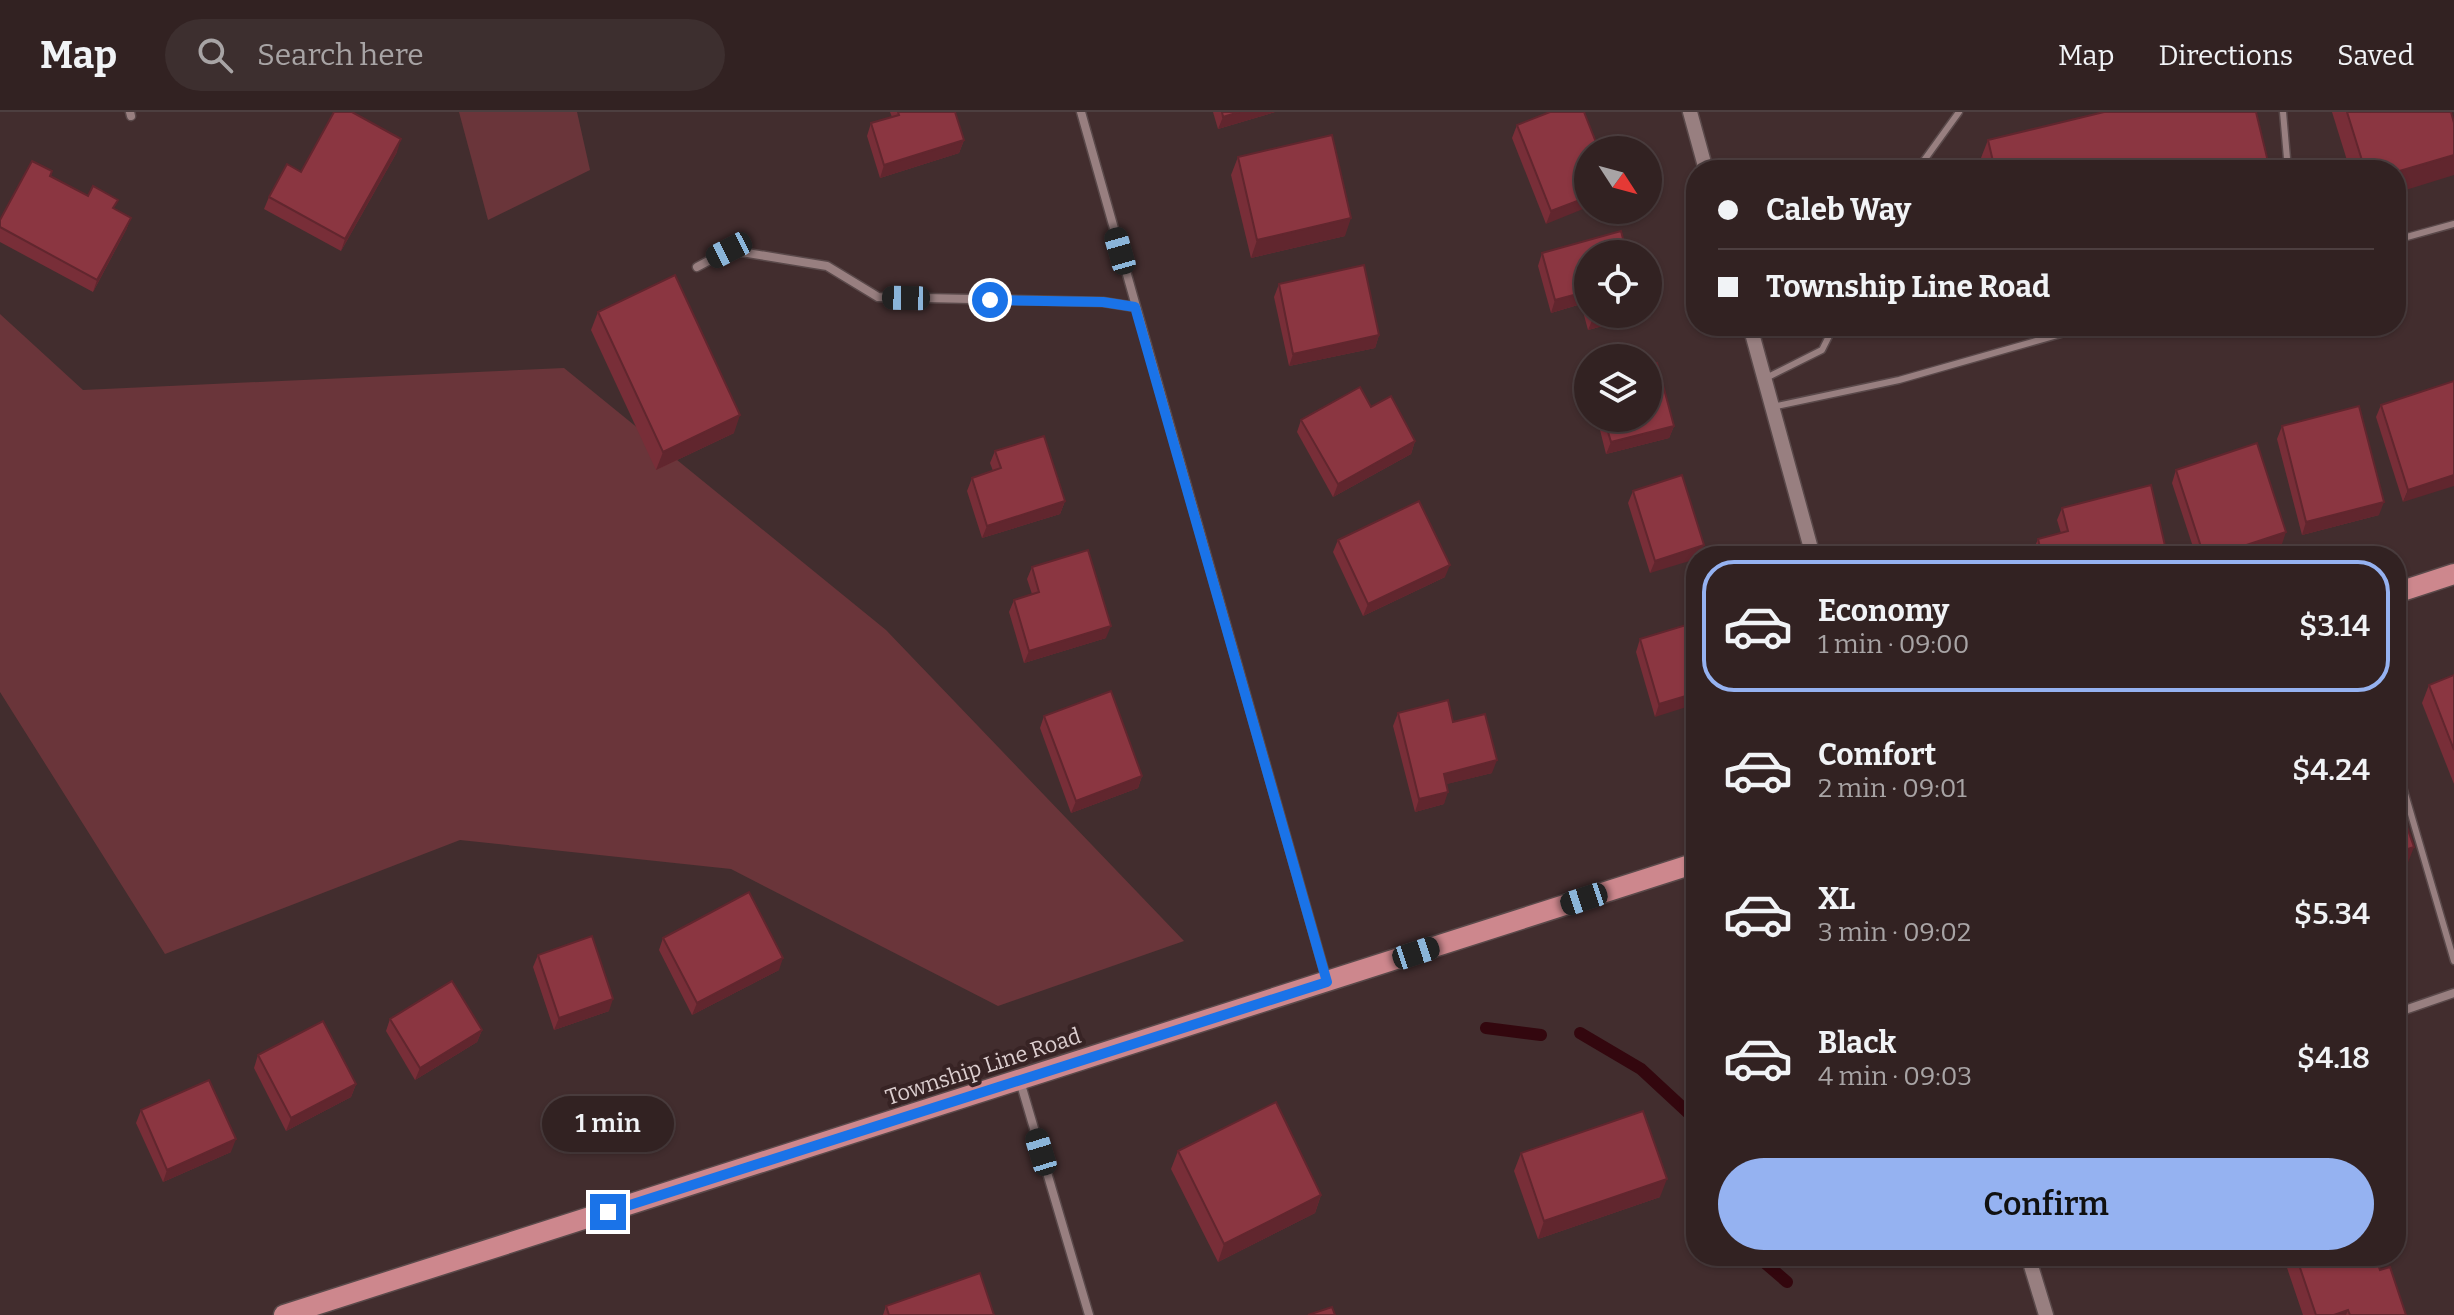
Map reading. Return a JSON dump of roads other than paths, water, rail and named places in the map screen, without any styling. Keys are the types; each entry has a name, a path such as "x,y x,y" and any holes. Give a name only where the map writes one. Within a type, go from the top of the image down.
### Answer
{"main road":[{"path":"2406,590 2454,574"},
{"name":"Township Line Road","path":"284,1315 1686,866"}],"street":[{"path":"1081,112 1327,982"},
{"path":"1690,112 1703,160"},
{"path":"697,267 729,250 827,266 878,297 1103,302 1135,307"},
{"path":"1753,336 1810,546"},
{"path":"2406,1010 2454,993"},
{"path":"1019,1080 1089,1315"},
{"path":"2031,1266 2046,1315"}],"lane":[{"path":"1924,160 1959,112"},
{"path":"2283,112 2287,160"},
{"path":"2406,237 2454,224"},
{"path":"1764,379 1822,350 1829,336"},
{"path":"1772,407 1899,380 2054,336"},
{"path":"2406,797 2454,961"}],"waterway":[{"path":"1486,1028 1541,1035"},
{"path":"1580,1033 1641,1069 1686,1111"},
{"path":"1769,1266 1787,1282"}]}
